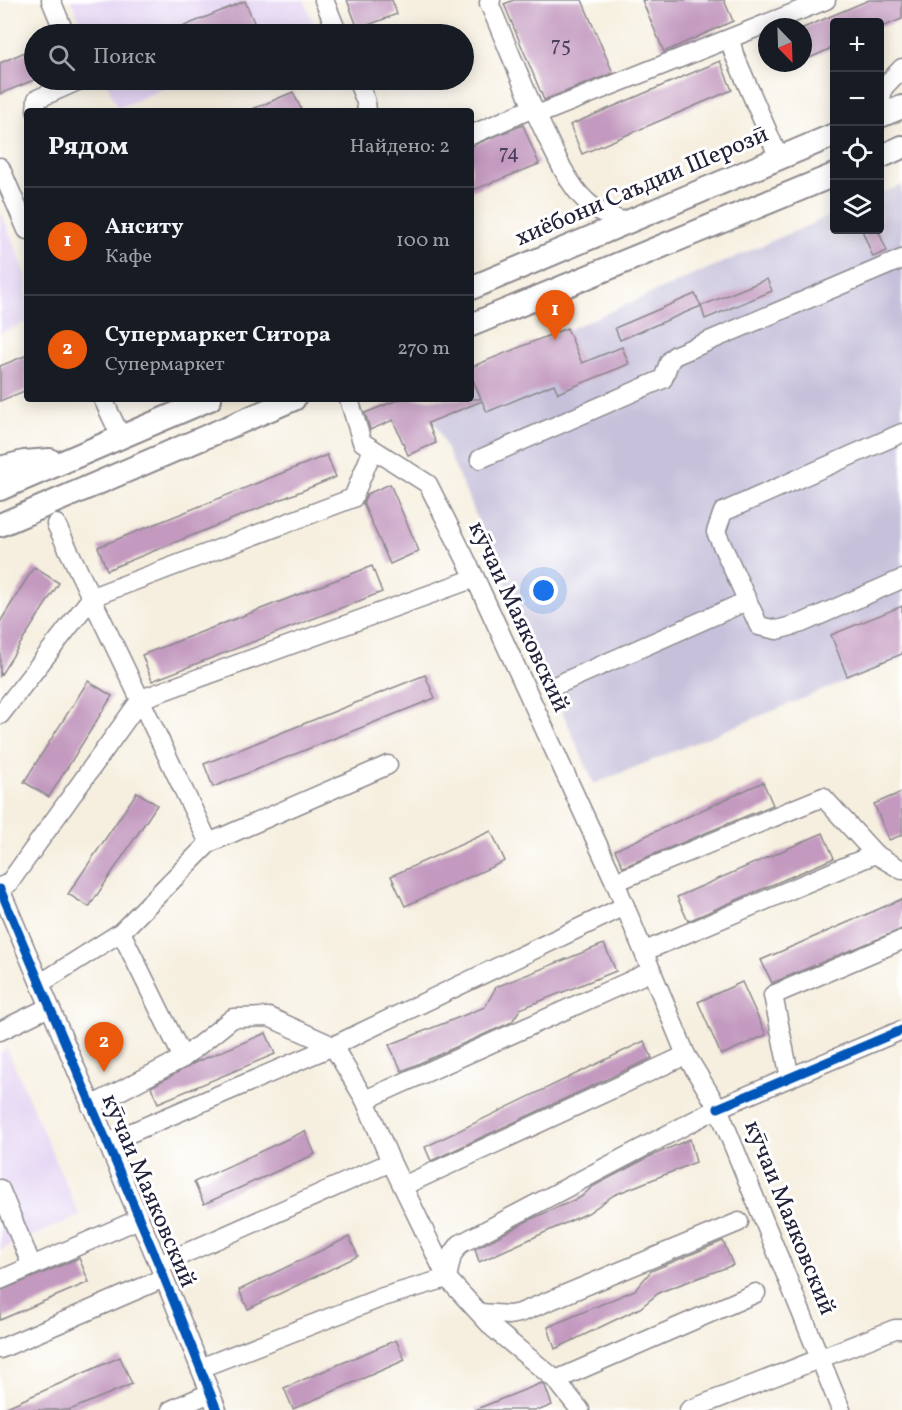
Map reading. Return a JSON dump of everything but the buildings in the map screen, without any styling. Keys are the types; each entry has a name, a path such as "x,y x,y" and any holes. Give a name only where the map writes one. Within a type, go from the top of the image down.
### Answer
{"main road":[{"path":"884,114 902,107"},
{"name":"хиёбони Саъдии Шерозӣ","path":"474,287 830,137"},
{"path":"884,155 902,147"},
{"path":"474,324 830,177"},
{"path":"0,489 203,402"},
{"path":"0,525 287,402"},
{"path":"0,468 24,462 72,458"},
{"path":"0,540 26,514"}],"street":[{"path":"51,0 61,24"},
{"path":"324,0 334,24"},
{"path":"490,0 489,3 535,111 570,181 586,201 604,213 627,223"},
{"path":"474,134 730,39 826,0"},
{"path":"730,39 734,54 779,158"},
{"path":"884,87 902,68"},
{"path":"36,108 37,99 57,90"},
{"path":"361,90 367,108"},
{"path":"0,167 24,224"},
{"path":"480,459 663,379 671,357 902,259"},
{"path":"104,402 121,437"},
{"name":"кӯчаи Маяковский","path":"350,402 362,442 428,484 475,578 615,882 686,1055 718,1108 841,1410"},
{"path":"902,433 723,512 716,532 759,626 777,630 802,623 902,579"},
{"path":"0,715 92,597 353,498 373,449"},
{"path":"56,524 209,843"},
{"path":"1,896 141,699 475,578"},
{"path":"559,684 747,601"},
{"path":"39,982 121,932 209,843 388,765"},
{"path":"615,882 823,797 875,854 902,870"},
{"path":"645,951 875,854"},
{"name":"кӯчаи Маяковский","path":"1,896 139,1219 214,1402"},
{"path":"107,1143 333,1046 625,906"},
{"path":"121,932 183,1058"},
{"path":"790,1078 772,995 902,940"},
{"path":"365,1100 652,971"},
{"path":"0,1030 49,1007"},
{"path":"91,1106 183,1058 233,1018 269,1017 333,1046 365,1100 391,1162 447,1278 493,1328 556,1380 580,1410"},
{"path":"447,1278 452,1255 460,1244 718,1108 902,1030"},
{"path":"403,1186 686,1055"},
{"path":"0,1348 391,1162"},
{"path":"0,1189 32,1266"},
{"path":"0,1280 139,1219"},
{"path":"480,1313 509,1315 520,1313 739,1222"},
{"path":"200,1368 383,1297 447,1278"},
{"path":"556,1380 756,1293"},
{"path":"689,1410 895,1329 902,1329"},
{"path":"171,1410 214,1402"}],"shaded area":[{"path":"71,0 304,0 314,24 82,24"},
{"path":"110,90 160,90 118,108"},
{"path":"902,185 902,658 594,784 434,420 466,402 474,402 474,371 830,216 830,234 884,234 884,192"},
{"path":"0,210 24,269 24,323 0,333"},
{"path":"7,1049 80,1216 0,1250 0,1053"}],"cycle path":[{"path":"0,889 159,1265 217,1410"},
{"path":"718,1108 902,1030"}],"place":[{"name":"Анситу","path":"555,340"},
{"name":"Супермаркет Ситора","path":"104,1072"}]}
